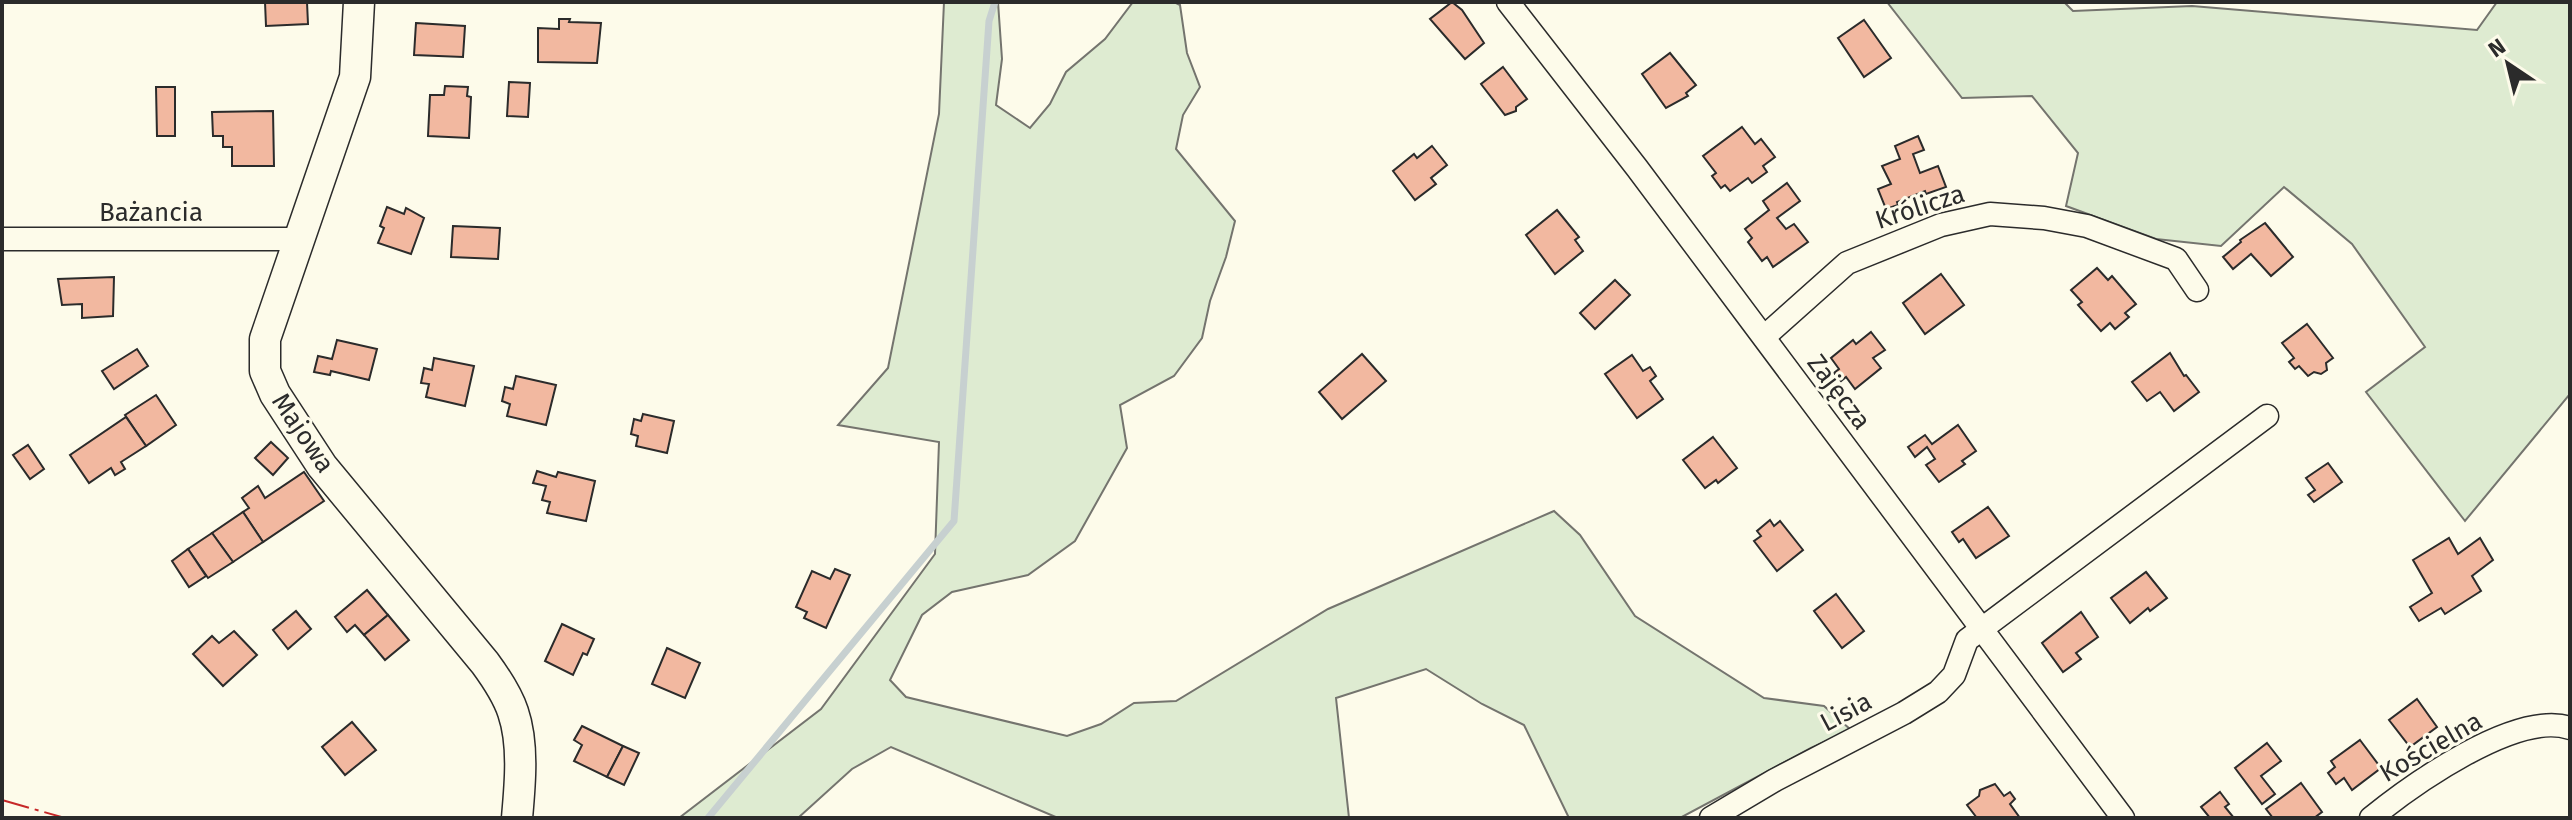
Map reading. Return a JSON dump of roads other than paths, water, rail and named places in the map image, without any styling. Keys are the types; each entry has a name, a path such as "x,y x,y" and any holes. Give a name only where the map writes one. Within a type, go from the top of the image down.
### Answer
{"street":[{"name":"Majowa","path":"359,2 355,77 265,339 265,371 275,394 322,466 500,685 513,712 519,738 517,818"},
{"name":"Zajęcza","path":"1508,2 1637,168 2123,818"},
{"name":"Królicza","path":"1764,337 1847,263 1941,225 1990,214 2044,218 2087,226 2176,259 2197,290"},
{"name":"Bażancia","path":"2,239 300,239"},
{"path":"1980,629 2267,416"},
{"name":"Lisia","path":"1711,818 1938,692 1954,675 1967,640 1980,629"},
{"name":"Kościelna","path":"2371,818 2420,782 2481,746 2536,728 2556,725 2570,728"}],"waterway":[{"path":"708,818 954,521 989,21 995,2"}]}
